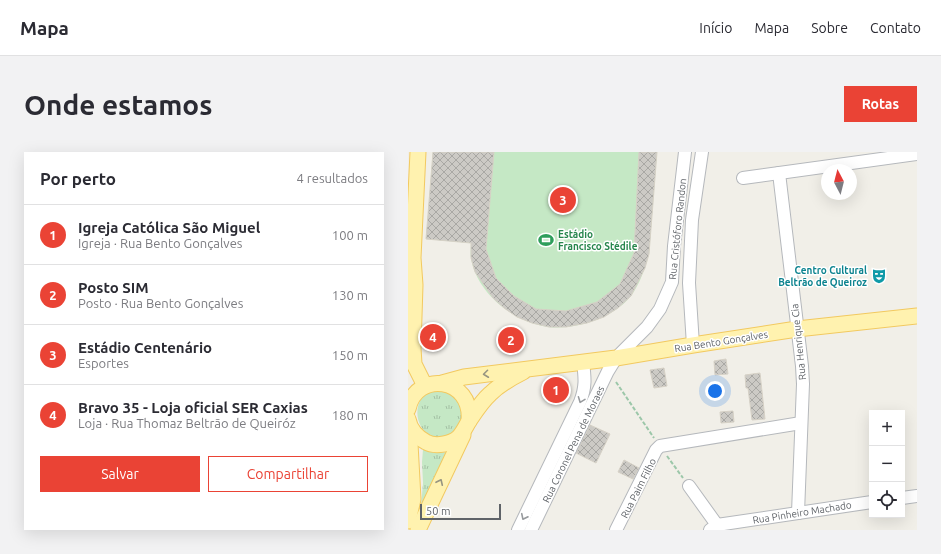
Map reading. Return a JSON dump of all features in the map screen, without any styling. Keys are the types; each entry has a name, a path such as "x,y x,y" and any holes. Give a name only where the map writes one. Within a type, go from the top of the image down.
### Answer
{"main road":[{"path":"408,404 414,395 425,386 417,371 413,357 415,285 413,258 418,152"},
{"path":"408,276 413,258"},
{"name":"Rua Bento Gonçalves","path":"425,386 464,377 616,358 797,329 917,316"},
{"name":"Rua Bento Gonçalves","path":"408,420 412,431 419,439 428,444 439,445 449,443 458,439 488,395 525,370"},
{"path":"418,530 467,426 470,413 464,396 458,390 442,383"},
{"path":"408,420 413,499 408,521"}],"street":[{"name":"Rua Cristóforo Randon","path":"616,358 647,327 660,309 672,282 674,246 685,152"},
{"path":"693,345 689,275 692,220 702,152"},
{"path":"743,178 779,173 861,157 917,154"},
{"name":"Rua Henrique Cia","path":"779,173 802,366 803,384 798,513"},
{"name":"Rua Coronel Pena de Moraes","path":"531,530 608,371 616,358"},
{"name":"Rua Coronel Pena de Moraes","path":"518,530 580,402 584,390 585,379 583,362"},
{"path":"660,446 801,423"},
{"name":"Rua Paim Filho","path":"616,530 656,450 660,446"},
{"path":"689,486 714,528"},
{"path":"905,498 917,496"},
{"name":"Rua Pinheiro Machado","path":"714,528 732,527 798,513 869,502"}],"path":[{"path":"608,371 689,486"}],"green space":[{"name":"Estádio Francisco Stédile","path":"433,152 657,152 649,254 640,281 631,296 606,316 567,327 548,327 535,324 522,319 499,304 481,283 475,271 471,258 471,243 426,239"},
{"path":"446,389 462,405 463,419 459,427 450,435 441,438 433,437 427,433 418,420 417,412 419,404 423,396 430,390"},
{"path":"423,449 435,453 450,452 421,507 423,483"}],"building":[{"path":"433,152 494,152 486,249 496,278 514,296 536,309 566,311 597,302 620,284 634,253 639,152 657,152 649,254 645,268 631,296 618,308 604,317 587,323 566,327 549,327 532,323 517,317 504,308 493,298 475,272 471,258 471,243 426,239"},
{"path":"726,359 728,374 715,375 714,361"},
{"path":"664,368 667,386 654,388 650,370"},
{"path":"760,373 765,419 752,420 745,375"},
{"path":"733,411 734,422 721,423 720,412"},
{"path":"590,425 610,434 596,463 576,453"},
{"path":"624,460 639,468 633,479 618,472"}],"place":[{"name":"Estádio Centenário","path":"563,200"},
{"name":"Estádio Francisco Stédile","path":"546,240"},
{"name":"Centro Cultural Beltrão de Queiroz","path":"879,276"},
{"name":"Bravo 35 - Loja oficial SER Caxias","path":"433,337"},
{"name":"Posto SIM","path":"511,340"},
{"name":"Igreja Católica São Miguel","path":"556,390"}]}
